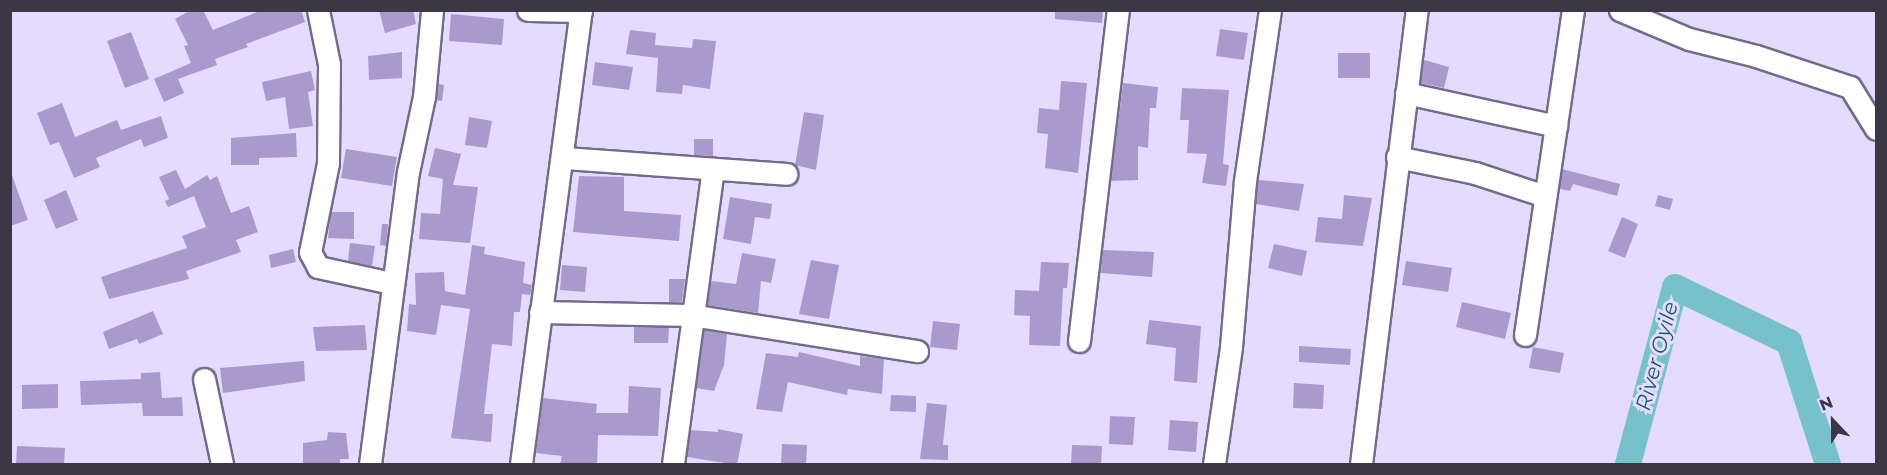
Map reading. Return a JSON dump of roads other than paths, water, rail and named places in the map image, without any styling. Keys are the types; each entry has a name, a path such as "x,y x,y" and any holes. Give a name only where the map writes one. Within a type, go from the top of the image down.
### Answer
{"street":[{"path":"318,10 329,64 328,163 310,252 318,267 391,283"},
{"path":"370,465 391,283 408,172 424,97 432,10"},
{"path":"521,465 540,312 565,158 581,11 528,10"},
{"path":"1079,341 1118,10"},
{"path":"1214,465 1231,347 1245,181 1270,10"},
{"path":"1361,465 1397,157 1417,10"},
{"path":"1525,335 1573,10"},
{"path":"1620,10 1650,18 1850,87 1876,129"},
{"path":"1406,93 1556,126"},
{"path":"1397,157 1475,173 1545,196"},
{"path":"565,158 786,174"},
{"path":"673,465 691,315 713,169"},
{"path":"540,312 691,315 917,351"},
{"path":"204,379 222,465"}],"waterway":[{"name":"River Oyile","path":"1628,464 1675,287 1789,342 1828,464"}]}
